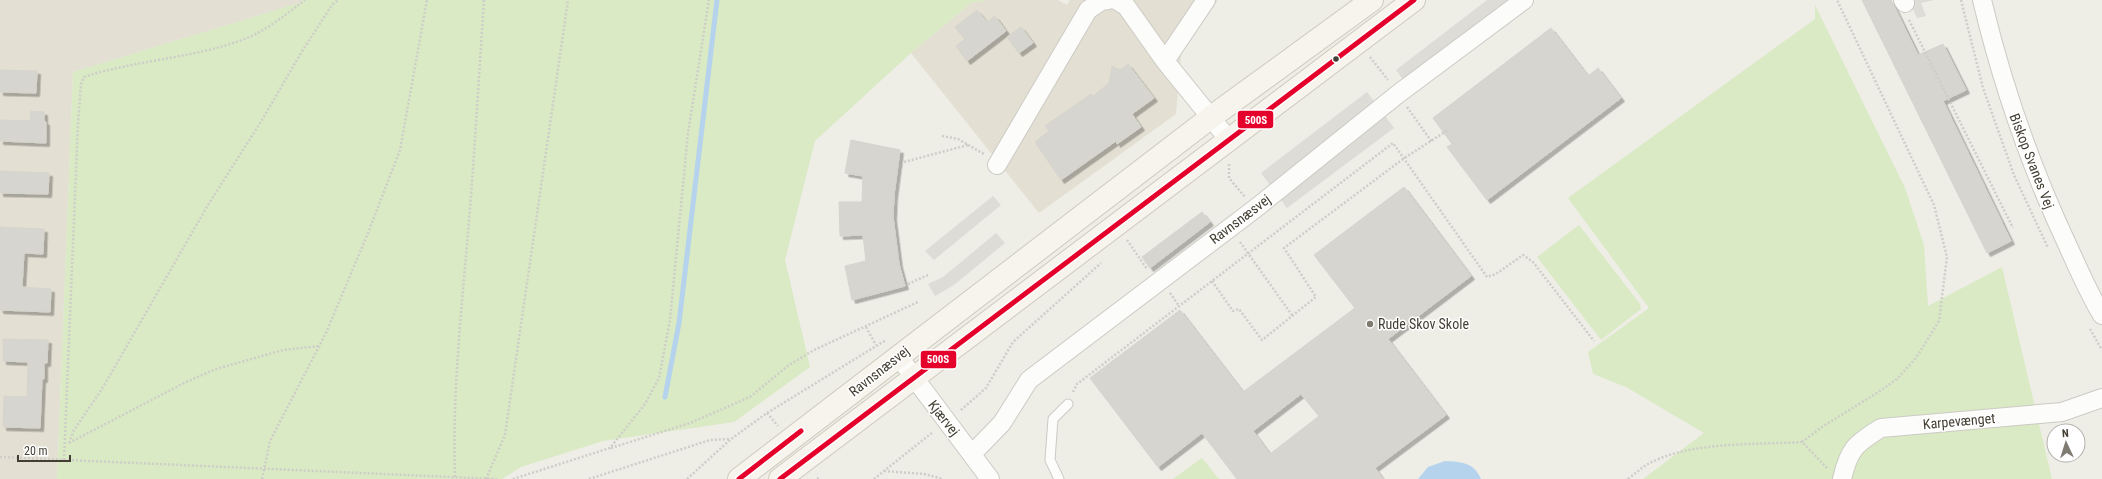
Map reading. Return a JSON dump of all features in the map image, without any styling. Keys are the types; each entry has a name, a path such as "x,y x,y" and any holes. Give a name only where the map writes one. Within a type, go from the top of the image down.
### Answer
{"main road":[{"name":"Ravnsnæsvej","path":"739,479 1210,118 1372,0"},
{"name":"Ravnsnæsvej","path":"780,479 914,379 1229,150 1359,42 1414,0"}],"street":[{"path":"998,163 1088,10 1101,0 1108,0"},
{"path":"1116,0 1126,6 1165,61 1210,118 1229,150"},
{"path":"1165,61 1206,0"},
{"name":"Ravnsnæsvej","path":"972,454 1002,423 1029,380 1256,208 1398,94 1524,0"},
{"name":"Biskop Svanes Vej","path":"1982,0 1993,47 2016,120 2044,195 2102,315"},
{"name":"Kjærvej","path":"898,356 990,479"},
{"name":"Karpevænget","path":"1837,476 1846,458 1860,441 1881,428 2062,412 2102,398"}],"lane":[{"path":"1059,479 1050,460 1052,419 1068,404"}],"path":[{"path":"64,460 78,122 81,84 84,77 106,70 217,47 254,35 305,0"},
{"path":"69,443 74,430 105,383 211,199 262,120 317,28 338,0"},
{"path":"262,479 270,441 319,346 368,233 400,150 427,0"},
{"path":"454,477 453,425 456,360 474,161 484,0"},
{"path":"486,479 505,435 568,0"},
{"path":"610,448 645,404 659,378 670,320 688,133 709,0"},
{"path":"1628,479 1648,464 1672,454 1706,448 1802,442 1822,427 1897,379 1916,358 1938,321 1947,257 1934,205 1837,0"},
{"path":"1904,2 1904,9 2013,228"},
{"path":"1359,42 1432,142"},
{"path":"1211,281 1233,311 1238,309 1262,340 1316,297 1284,248 1403,159 1432,142 1448,130"},
{"path":"942,136 958,139 998,163"},
{"path":"1068,404 1077,384 1393,143 1487,277 1496,274 1524,255 1533,262 1594,341"},
{"path":"904,162 968,145"},
{"path":"1229,150 1229,178 1256,208"},
{"path":"1230,227 1292,315"},
{"path":"1121,245 1131,236"},
{"path":"1127,240 1157,283"},
{"path":"961,410 986,388 1013,342 1104,260"},
{"path":"908,284 928,275"},
{"path":"513,479 690,423 750,397 789,366 814,350 918,302"},
{"path":"866,327 876,346"},
{"path":"65,445 186,382 216,369 283,350 319,346"},
{"path":"687,479 731,439 766,413 781,428"},
{"path":"874,479 933,432"},
{"path":"589,479 710,440 731,439"},
{"path":"1802,442 1837,476"},
{"path":"0,457 497,479"},
{"path":"883,471 924,474 943,479"}],"shaded area":[{"path":"0,0 303,0 299,3 73,72 57,479 0,479"},
{"path":"987,0 1058,0 1067,5 1070,0 1218,0 1181,54 1176,114 1039,213 911,53 971,3"},
{"path":"1487,0 1510,0 1404,81 1396,70"},
{"path":"1909,0 1934,0 1921,3 1926,16 1917,18"},
{"path":"1367,92 1394,128 1287,208 1261,173"},
{"path":"993,196 1001,205 934,260 925,251"},
{"path":"996,233 1005,243 954,285 935,296 928,284 943,277"}],"green space":[{"path":"303,0 987,0 971,3 911,53 815,141 785,260 810,367 734,422 603,441 521,467 502,479 57,479 73,72 299,3"},
{"path":"1815,5 1905,188 1924,245 1928,306 2002,267 2046,454 2046,463 2048,463 2052,479 1643,479 1704,433 1626,387 1593,374 1588,352 1649,308 1568,198 1815,19"},
{"path":"1579,225 1640,304 1641,309 1601,340 1537,257"},
{"path":"1202,458 1219,479 1173,479"}],"water":[{"path":"1445,461 1462,463 1471,466 1475,469 1481,479 1418,479 1428,467"}],"building":[{"path":"1862,0 1891,0 1918,55 1943,44 1966,90 1943,101 2011,241 1987,253"},
{"path":"977,10 987,22 995,16 1006,31 967,61 956,46 965,39 955,27"},
{"path":"1021,27 1033,43 1019,53 1007,37"},
{"path":"1551,28 1588,76 1598,68 1621,98 1487,200 1447,147 1452,144 1433,118"},
{"path":"1128,64 1154,98 1132,114 1141,127 1117,144 1116,141 1061,180 1035,142 1049,131 1045,126 1091,94 1093,96 1109,83 1112,66 1120,70"},
{"path":"0,70 37,71 36,93 0,92"},
{"path":"31,111 44,112 44,121 46,122 46,143 0,141 0,120 30,121"},
{"path":"851,140 900,150 894,195 893,217 899,264 905,286 852,300 845,266 866,261 863,235 840,236 839,202 862,202 863,176 845,173"},
{"path":"0,171 49,173 48,194 0,193"},
{"name":"Rude Skov Skole","path":"1404,187 1471,276 1388,339 1446,415 1375,468 1383,479 1237,479 1202,433 1158,467 1090,378 1180,310 1243,392 1355,308 1314,255","holes":["1301,394 1319,416 1270,454 1253,431"]},
{"path":"1202,212 1210,222 1150,268 1142,257"},
{"path":"0,227 44,229 43,254 24,253 22,287 51,289 50,312 0,310"},
{"path":"3,339 48,340 47,363 44,363 44,379 42,379 40,428 3,427 4,396 27,397 28,362 3,361"}],"waterway":[{"path":"665,397 679,323 717,0"}],"transit line":[{"name":"500S","path":"780,479 1414,0"},
{"name":"500S","path":"739,479 801,431"}],"place":[{"name":"Rude Skov Skole","path":"1370,324"}]}
